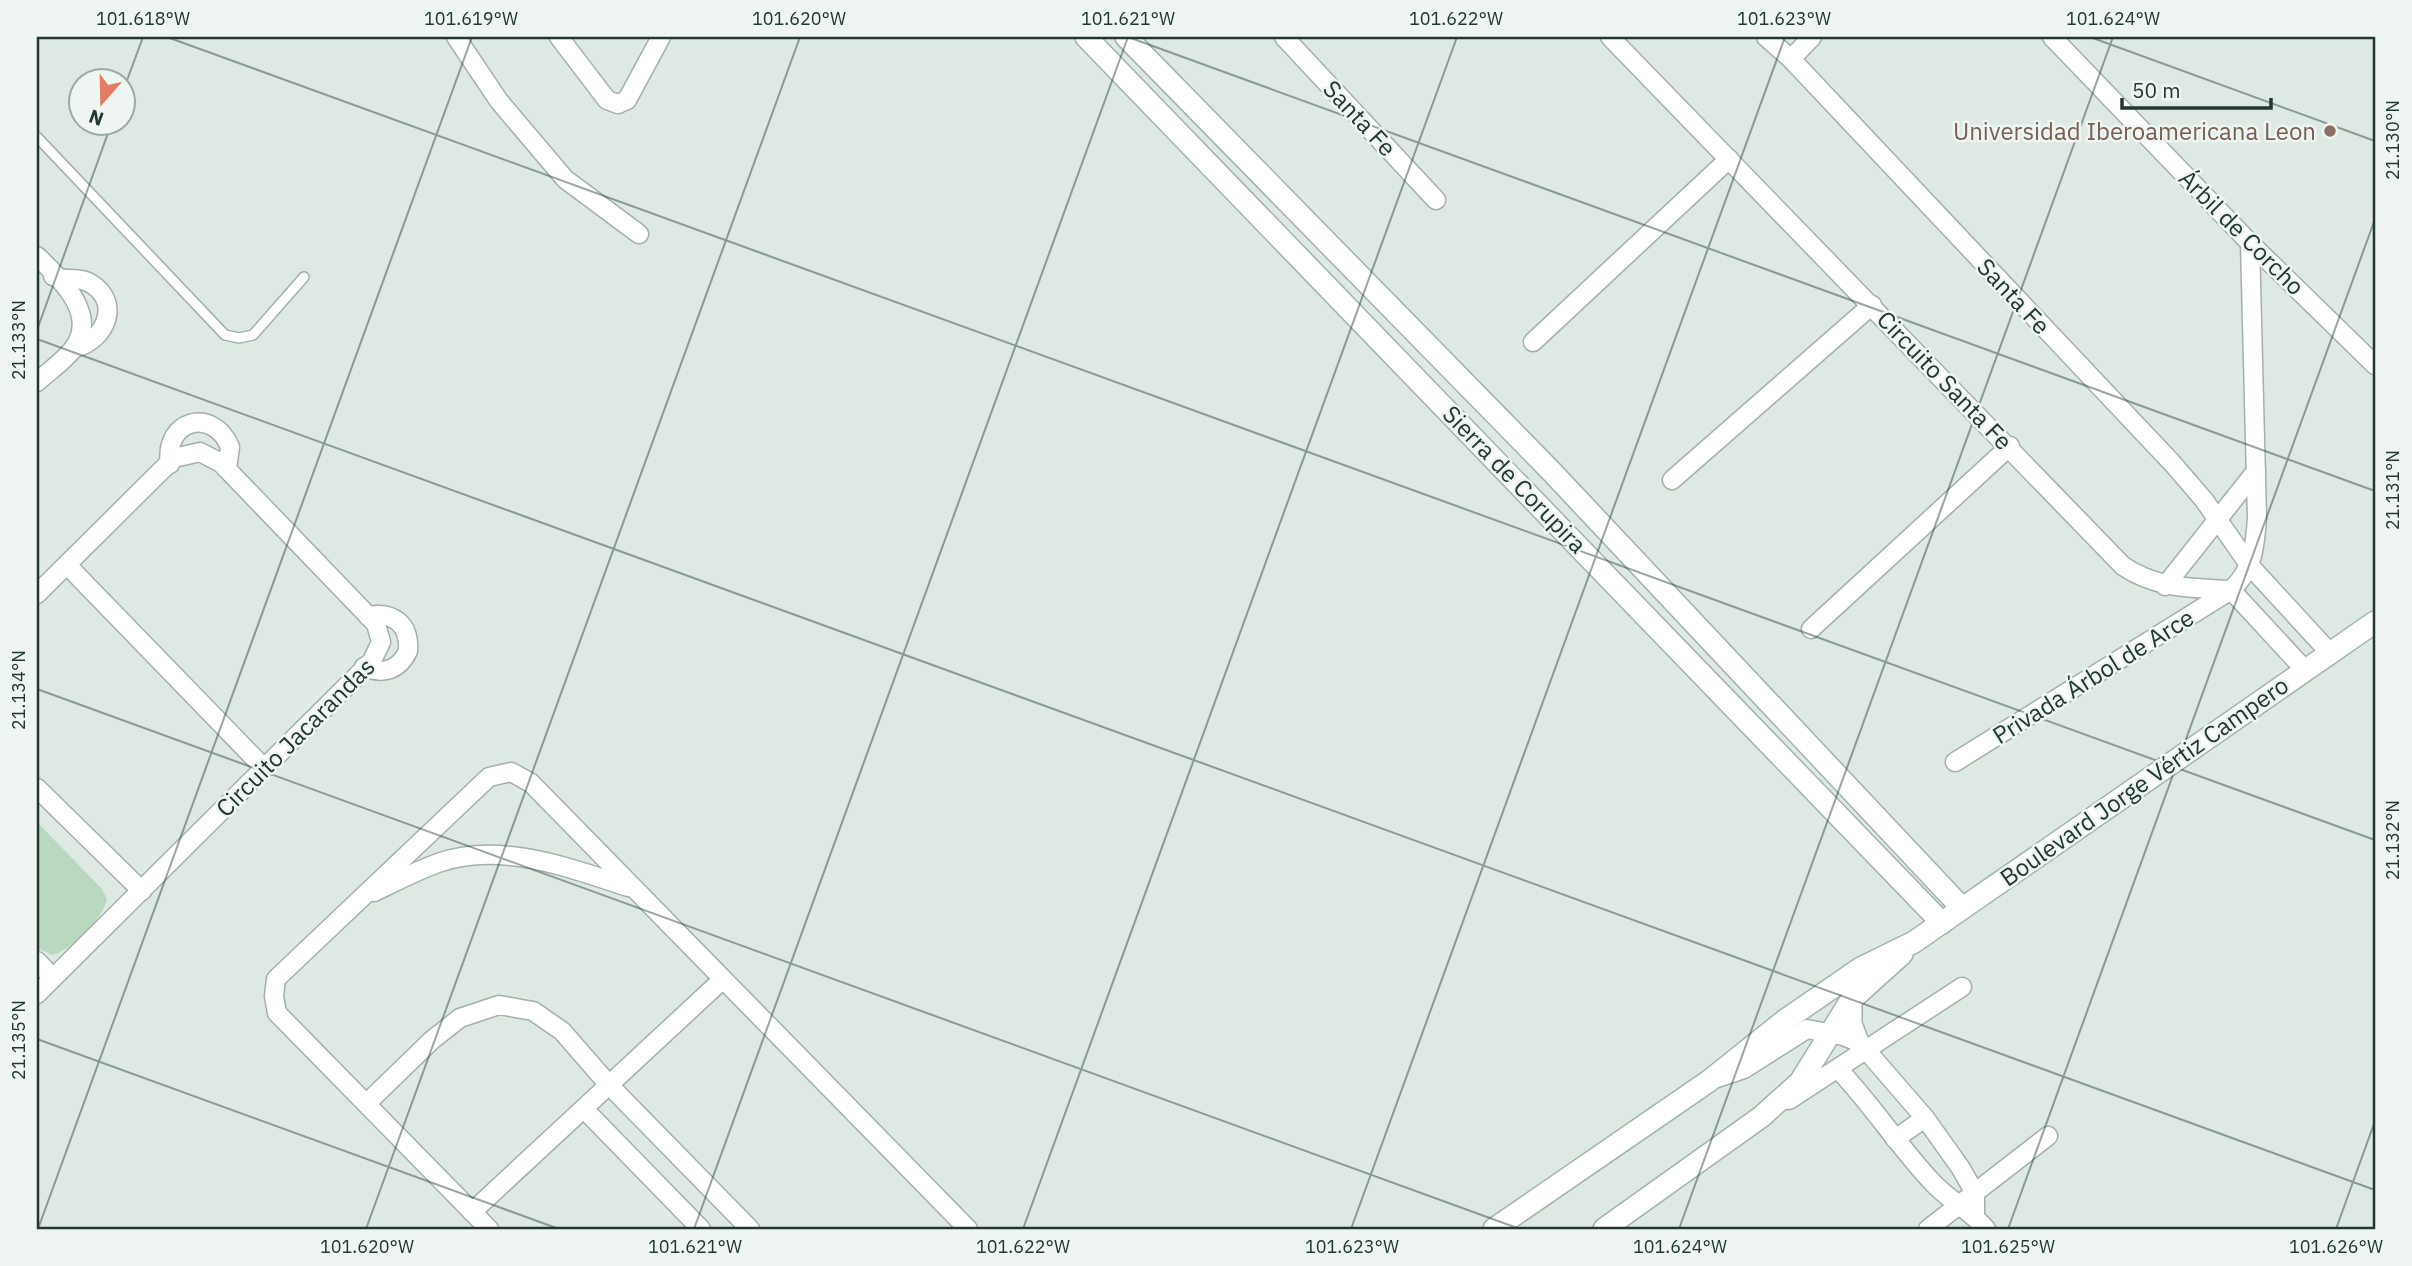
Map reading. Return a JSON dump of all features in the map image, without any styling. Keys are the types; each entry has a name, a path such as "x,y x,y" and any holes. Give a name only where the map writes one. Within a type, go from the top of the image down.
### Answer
{"street":[{"path":"559,37 607,100 618,104 627,100 661,37"},
{"name":"Sierra de Corupira","path":"1086,37 1942,923"},
{"name":"Sierra de Corupira","path":"1126,37 1551,471 1962,908"},
{"name":"Santa Fe","path":"1284,37 1436,200"},
{"name":"Circuito Santa Fe","path":"1610,37 2010,446 2123,566 2144,580 2165,586 2231,590"},
{"name":"Santa Fe","path":"1766,37 1791,59 2173,464 2218,520 2250,566"},
{"path":"1791,59 1812,37"},
{"name":"Árbil de Corcho","path":"2053,37 2250,243 2375,365"},
{"path":"462,39 499,101 565,179 639,234"},
{"path":"1533,342 1729,159"},
{"path":"2250,243 2257,519 2250,566 2231,590 2305,670"},
{"path":"37,256 72,293 81,313 75,348"},
{"path":"37,269 61,280 75,278 87,281 105,300 108,313 106,326 98,337 88,345 75,348 37,383"},
{"path":"1672,480 1872,305"},
{"path":"170,464 170,441 177,432 197,422 208,423 218,429 230,447 227,469"},
{"path":"1811,629 2010,446"},
{"name":"Circuito Jacarandas","path":"37,594 170,464 186,453 200,452 211,456 227,469 376,624 381,642 379,652 37,994"},
{"path":"2165,586 2256,471"},
{"path":"67,565 263,767"},
{"path":"2250,566 2330,653"},
{"name":"Privada Árbol de Arce","path":"1955,762 2231,590"},
{"path":"364,667 385,672 396,668 408,651 406,629 399,621 379,614 368,616"},
{"name":"Boulevard Jorge Vértiz Campero","path":"1494,1229 1709,1081 1784,1021 1861,968 1914,942 2375,622"},
{"path":"489,1229 277,1013 274,996 276,979 361,898 489,777 510,772 531,783 968,1229"},
{"path":"37,788 142,891"},
{"path":"361,898 440,862 482,856 563,864 632,888"},
{"name":"Boulevard Jorge Vértiz Campero","path":"1604,1229 1761,1117 1800,1082 1851,1000 1914,942"},
{"path":"37,961 53,978"},
{"path":"472,1212 722,980"},
{"path":"1761,1117 1839,1070 1863,1046 1962,987"},
{"path":"1851,1000 1850,1018 1863,1046 1925,1118 1975,1193 1981,1222"},
{"path":"367,1103 432,1040 460,1018 499,1005 533,1011 562,1031 609,1085 750,1229"},
{"path":"1709,1081 1744,1069 1807,1029 1831,1032 1863,1046"},
{"path":"1839,1070 1870,1103 1895,1139 1958,1206 1981,1222"},
{"path":"584,1109 701,1229"},
{"path":"1895,1139 1925,1118"},
{"path":"1928,1229 2048,1136"},
{"path":"1518,1229 1546,1210 1560,1184"}],"lane":[{"path":"37,137 225,335 239,338 253,335 304,277"}],"green space":[{"path":"37,822 102,889 107,900 99,916 85,933 68,947 52,955 37,948"}],"place":[{"name":"Universidad Iberoamericana Leon","path":"2330,131"}]}
